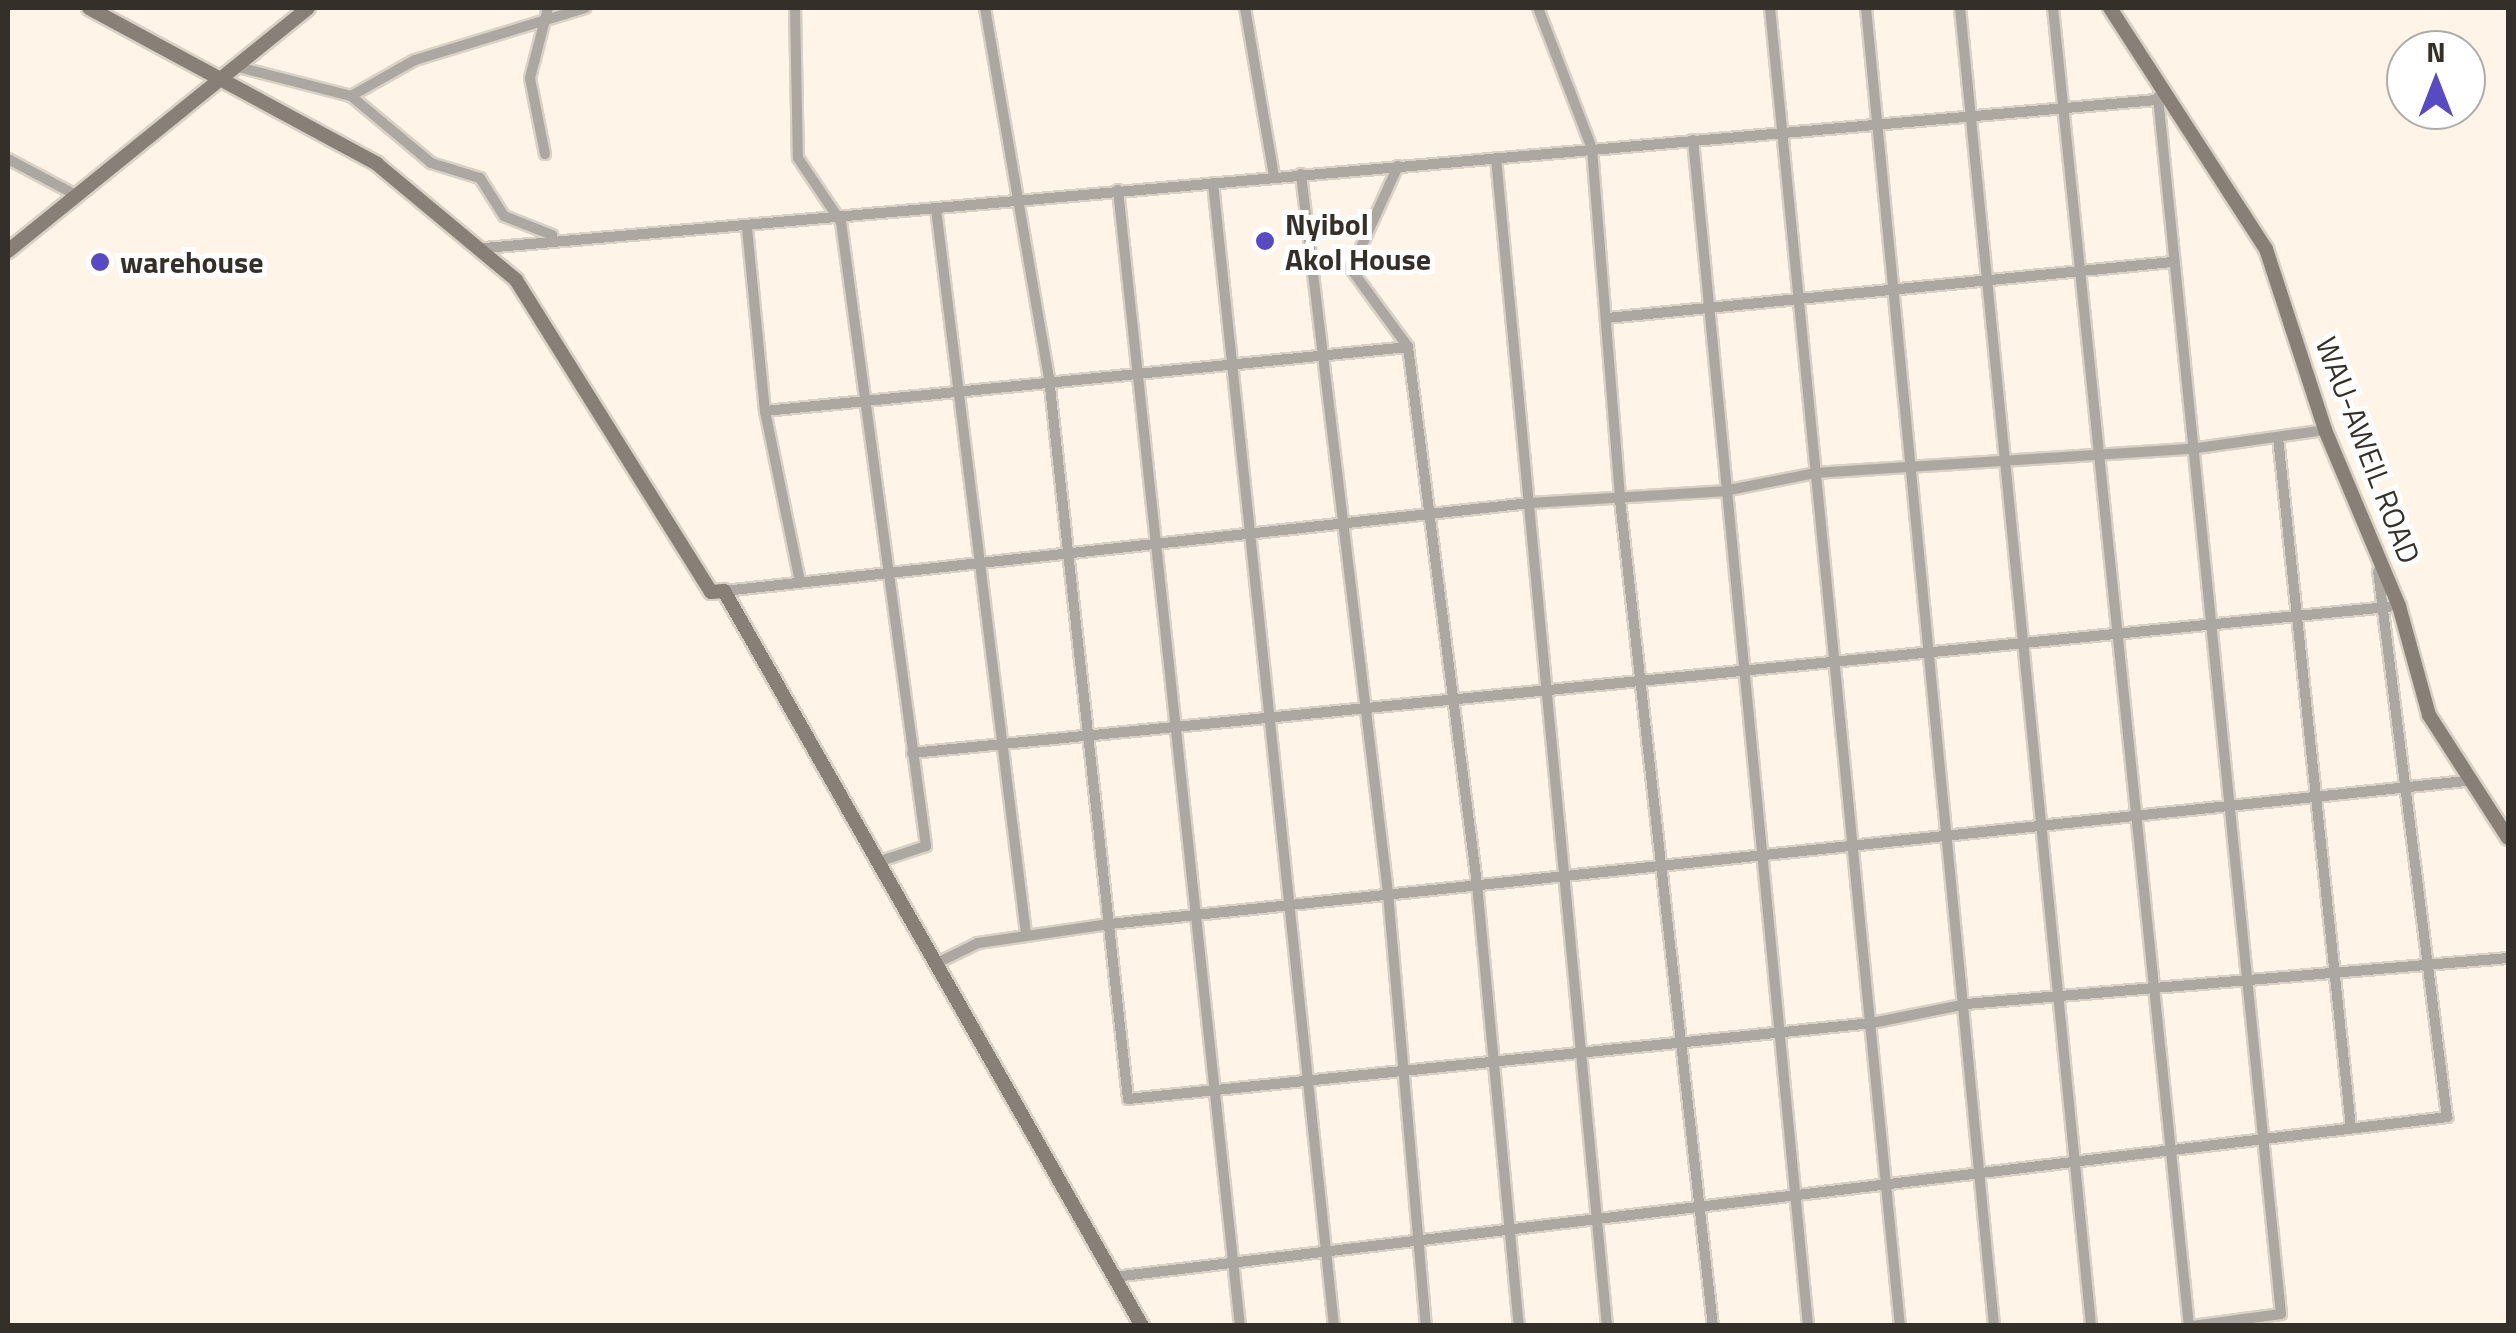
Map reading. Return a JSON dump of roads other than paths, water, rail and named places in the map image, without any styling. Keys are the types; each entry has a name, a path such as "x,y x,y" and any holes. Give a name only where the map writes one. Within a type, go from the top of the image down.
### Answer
{"street":[{"path":"89,8 236,72 377,164 485,248 564,348 711,592 1530,503 1724,492 1816,474 2009,456 2190,449 2325,430"},
{"path":"8,251 236,72 308,8"},
{"path":"351,96 415,60 550,13 585,8"},
{"path":"795,8 798,158 841,222 926,846 878,862"},
{"path":"986,8 1024,199 1048,378 1128,1099 1872,1023 1966,1004 2152,994 2508,958"},
{"path":"1246,8 1274,176"},
{"path":"1538,8 1592,149 1620,500 1704,1208 1713,1326"},
{"path":"1770,8 1783,132 1792,300 1816,474 1900,1326"},
{"path":"1866,8 1952,835 1994,1326"},
{"path":"1960,8 2009,456 2056,1000 2092,1326"},
{"path":"485,248 553,236 841,222 1024,199 1783,132 1878,123 1972,113 2064,104 2158,95 2225,806 2281,1314 2191,1326 2167,1149 2119,632 2074,272 2064,104 2053,8"},
{"name":"WAU-AWEIL ROAD","path":"2110,8 2158,95 2266,248 2325,430 2371,539 2430,715 2466,781 2508,838"},
{"path":"545,154 530,78 550,13"},
{"path":"236,72 351,96 431,163 480,178 504,216 553,236"},
{"path":"1693,140 1740,668 1799,1196 1808,1326"},
{"path":"1496,158 1570,874 1603,1220 1608,1326"},
{"path":"8,159 78,196"},
{"path":"1398,166 1351,270 1408,347 1477,884 1519,1326"},
{"path":"1302,174 1388,894 1426,1326"},
{"path":"1214,183 1236,362 1249,536 1273,712 1290,905 1313,1081 1334,1326"},
{"path":"1118,190 1142,370 1201,913 1240,1326"},
{"path":"936,209 998,740 1026,934"},
{"path":"747,228 765,411 800,582"},
{"path":"1607,318 2172,262"},
{"path":"765,411 958,386 1408,347"},
{"path":"2278,437 2351,1128"},
{"path":"724,591 1142,1326"},
{"path":"912,753 1089,730 2393,606 2426,966 2447,1117 1329,1255 1114,1277"},
{"path":"935,964 1026,934 1201,913 2466,781"}],"place":[{"name":"Nyibol Akol House","path":"1265,241"},
{"name":"warehouse","path":"100,262"}]}
